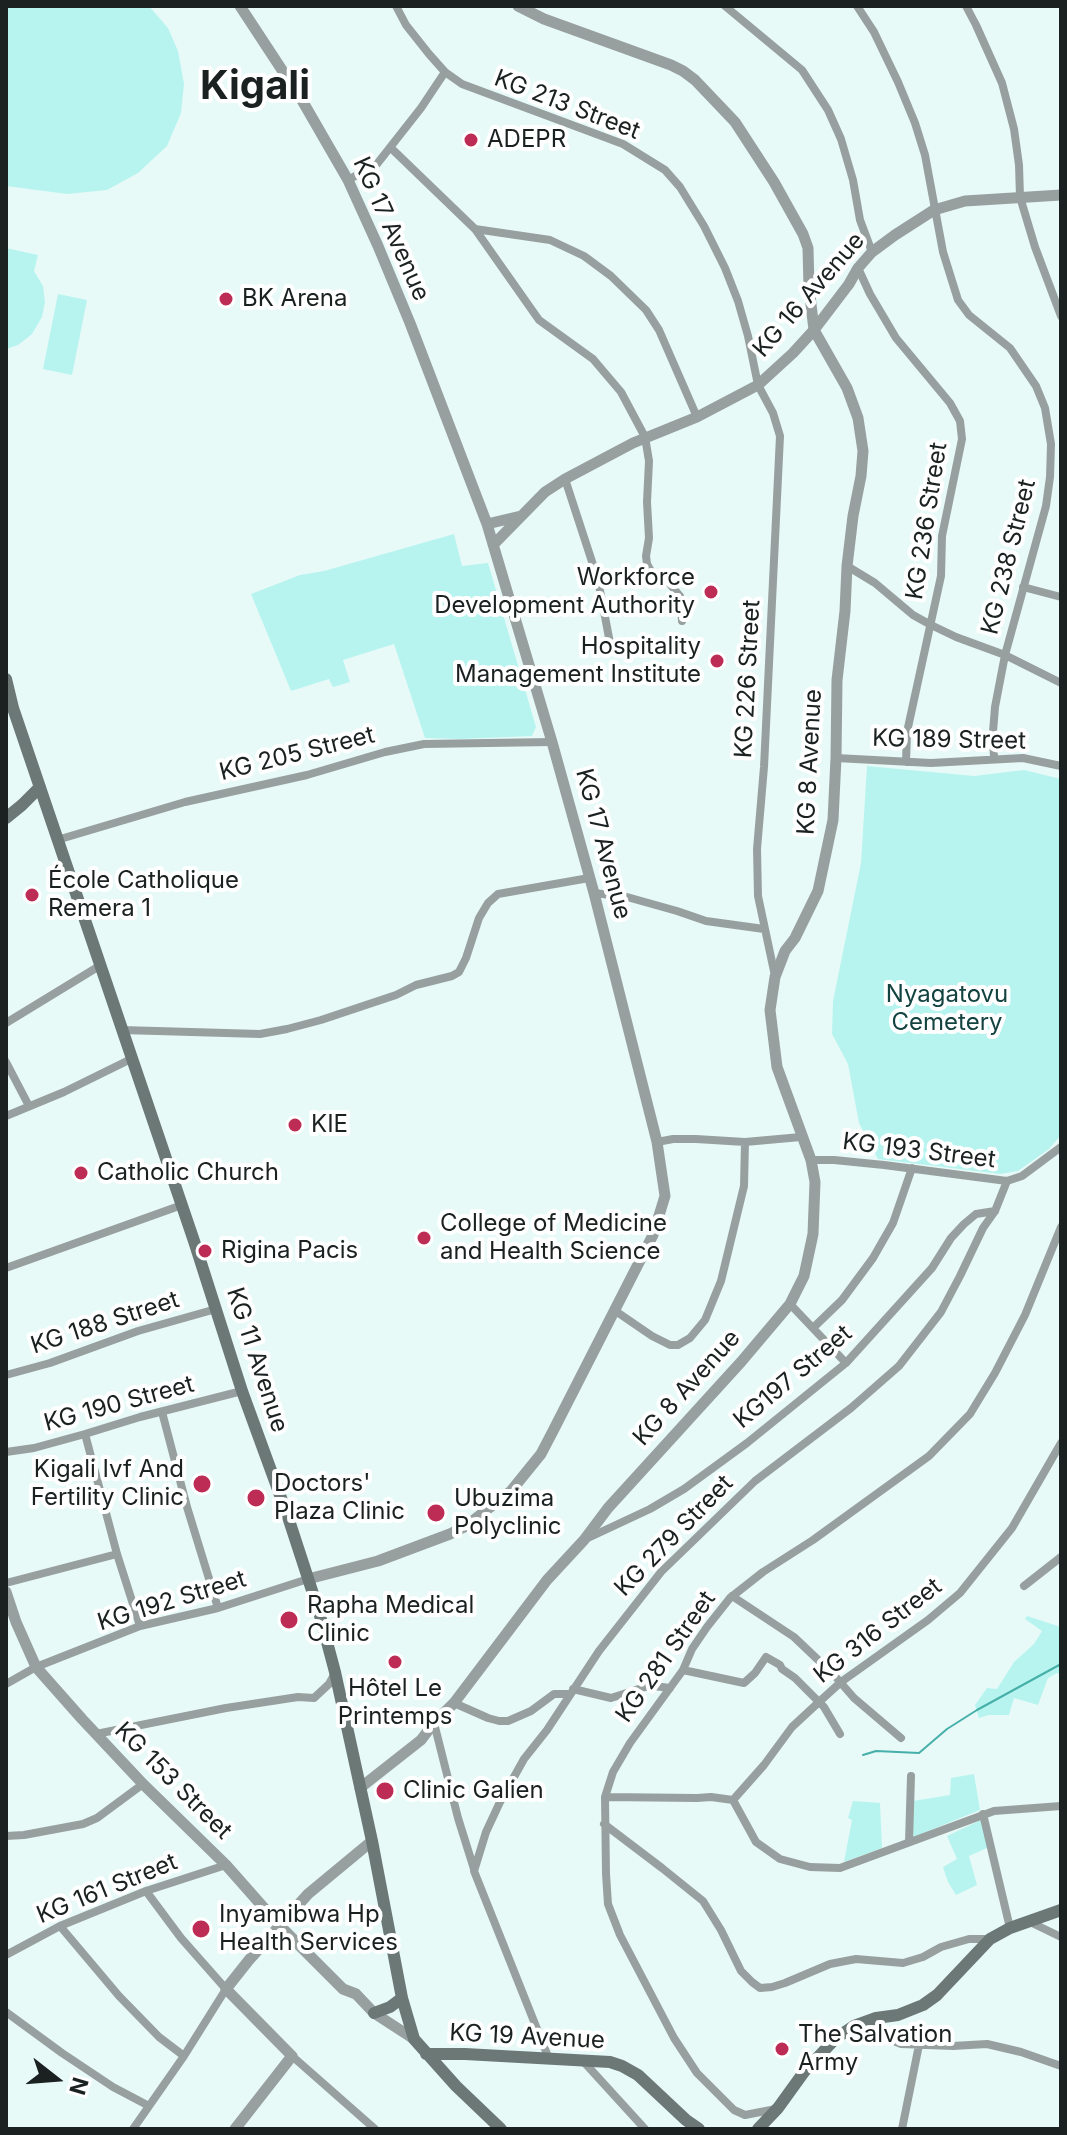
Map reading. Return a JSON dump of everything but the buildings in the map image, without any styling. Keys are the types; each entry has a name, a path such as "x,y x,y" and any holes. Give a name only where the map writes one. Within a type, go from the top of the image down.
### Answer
{"main road":[{"name":"KG 11 Avenue","path":"6,679 57,840 308,1579 335,1672 402,1998 414,2039 487,2124 501,2129"},
{"path":"6,818 40,787"},
{"path":"758,2129 836,2038 854,2026 923,2005 937,1995 990,1939 1010,1928 1061,1910"},
{"path":"374,2013 402,1998"},
{"name":"KG 19 Avenue","path":"426,2054 610,2062 638,2075 699,2129"}],"street":[{"name":"KG 17 Avenue","path":"240,6 303,102 348,180 410,323 487,524 594,893 657,1142 665,1196 653,1235 541,1454 511,1491 466,1526 450,1534 378,1561 308,1579"},
{"name":"KG 213 Street","path":"396,6 406,25 445,72 462,84 623,144 665,170 680,187 704,226 725,268 748,336 758,385"},
{"name":"KG 8 Avenue","path":"360,1788 421,1740 454,1703 547,1580 790,1304 804,1276 813,1234 815,1182 811,1160 777,1067 770,1010 775,977 785,951 795,938 818,891 833,820 837,680 847,566 863,451 858,418 847,388 814,330 808,248 803,234 735,122 683,71 544,19 518,6"},
{"path":"725,6 802,70 828,110 845,153 860,220 872,252"},
{"name":"KG 238 Street","path":"857,6 874,32 915,123 925,155 949,277 958,300 969,315 1010,348 1036,386 1045,408 1051,444 1046,506 1005,655 995,707 994,758"},
{"path":"966,6 1002,83 1014,129 1020,197 1061,316"},
{"path":"348,180 377,164 445,72"},
{"path":"391,148 475,229 539,320 593,359 621,392 645,437 649,461 647,564 652,573 668,582 680,596 682,621"},
{"name":"KG 16 Avenue","path":"494,544 545,492 565,479 645,437 697,417 758,385 814,330 872,252 934,210 965,201 1061,195"},
{"path":"475,229 550,240 584,256 611,276 646,310 659,330 697,417"},
{"name":"KG 236 Street","path":"858,268 896,338 950,403 960,421 962,439 945,516 941,576 907,732 906,762"},
{"name":"KG 226 Street","path":"758,385 773,413 780,436 764,767 757,849 758,896 775,977"},
{"path":"565,479 598,580 610,643"},
{"name":"KG 16 Avenue","path":"487,524 521,516"},
{"path":"847,566 931,625 1005,655 1061,683"},
{"path":"1023,587 1061,597"},
{"name":"KG 205 Street","path":"57,840 185,802 307,775 424,744 552,742"},
{"name":"KG 189 Street","path":"836,758 931,763 1023,758 1061,766"},
{"path":"122,1030 260,1034 321,1020 459,972 479,918 498,894 589,878"},
{"path":"594,893 627,897 706,921 764,929"},
{"path":"6,1023 101,965"},
{"path":"6,1116 131,1059"},
{"path":"6,1062 29,1106"},
{"path":"657,1142 673,1139 745,1142 801,1137"},
{"path":"614,1310 670,1345 678,1345 690,1338 705,1320 721,1281 744,1186 745,1142"},
{"name":"KG 193 Street","path":"811,1160 912,1168 1007,1181 1022,1176 1061,1147"},
{"path":"814,1327 842,1300 873,1258 893,1223 912,1168"},
{"name":"KG 279 Street","path":"474,1871 486,1832 524,1759 616,1627 661,1572 755,1481 851,1408 899,1366 941,1312 983,1228 995,1211 1007,1181"},
{"path":"6,1268 182,1205"},
{"name":"KG197 Street","path":"584,1540 684,1489 747,1443 846,1363 932,1268 964,1224 976,1214 995,1211"},
{"name":"KG 281 Street","path":"778,2108 745,2115 734,2110 697,2073 674,2038 620,1935 608,1904 604,1824 605,1797 613,1772 683,1670 692,1649 732,1596 929,1456 970,1414 1025,1315 1061,1227"},
{"path":"790,1304 846,1363"},
{"name":"KG 188 Street","path":"6,1375 216,1309"},
{"name":"KG 190 Street","path":"6,1452 34,1448 242,1391"},
{"path":"162,1412 218,1608"},
{"path":"85,1434 140,1626"},
{"name":"KG 316 Street","path":"733,1800 792,1727 819,1702 960,1593 1012,1528 1061,1443"},
{"path":"6,1583 117,1554"},
{"path":"1024,1586 1061,1557"},
{"name":"KG 192 Street","path":"6,1684 36,1667 140,1626 218,1608 308,1579"},
{"name":"KG 153 Street","path":"6,1592 36,1667 96,1734 343,1989 356,1994 374,2013 414,2039"},
{"path":"732,1596 794,1637 854,1698 901,1738"},
{"path":"683,1670 744,1683 766,1657 780,1665 819,1702 840,1734"},
{"path":"96,1734 226,1708 298,1697 314,1698 329,1684 335,1672"},
{"path":"454,1703 488,1718 508,1721 531,1711 554,1694 572,1691 611,1698 645,1687 670,1688"},
{"path":"434,1723 474,1871 549,2059"},
{"path":"909,1842 911,1776"},
{"path":"6,1836 83,1824 97,1818 143,1784"},
{"path":"605,1797 711,1797 733,1800 756,1842 780,1859 810,1867 840,1868 983,1814 1061,1806"},
{"path":"983,1814 1010,1928"},
{"path":"604,1824 703,1901 741,1971 760,1988 785,1983 830,1964 856,1959 903,1963 969,1939 990,1939"},
{"path":"133,2129 226,1989 279,1925 308,1894 372,1841"},
{"name":"KG 161 Street","path":"6,1955 60,1926 146,1891 226,1865"},
{"path":"146,1891 181,1938 226,1989 292,2056 375,2129"},
{"path":"1029,1921 1061,1937"},
{"path":"60,1926 119,1996 159,2037 184,2056"},
{"path":"6,2012 113,2087 149,2106"},
{"path":"854,2026 901,2044 987,2044 1061,2066"},
{"path":"902,2129 919,2045"},
{"path":"237,2128 292,2056"},
{"path":"582,2060 645,2129"}],"green space":[{"path":"6,6 149,6 168,28 178,51 184,84 181,113 167,146 138,173 107,190 67,194 6,186"},
{"path":"6,248 38,255 34,271 43,286 45,302 42,317 32,334 18,345 6,349"},
{"path":"58,294 87,300 72,375 43,369"},
{"path":"454,534 462,566 488,563 536,727 532,736 425,738 394,644 343,660 350,682 333,687 329,679 291,691 251,594 300,575"},
{"name":"Nyagatovu Cemetery","path":"867,766 974,776 1024,770 1061,779 1061,1135 1049,1149 1018,1171 1000,1174 878,1159 859,1123 848,1064 832,1034 833,1001 861,863"},
{"path":"1027,1616 1061,1627 1061,1675 1057,1673 1048,1678 1038,1705 1014,1698 1009,1715 979,1718 975,1705 987,1688 997,1689 1014,1662 1034,1644 1042,1631 1025,1619"},
{"path":"974,1774 980,1810 911,1838 913,1801 950,1795 951,1778"},
{"path":"853,1801 880,1803 882,1848 844,1862 852,1820 848,1818"},
{"path":"981,1820 989,1847 969,1856 977,1885 956,1895 943,1867 957,1859 947,1836"}],"waterway":[{"path":"863,1755 876,1751 919,1753 947,1729 977,1710 1061,1664"}],"place":[{"name":"ADEPR","path":"471,140"},
{"name":"BK Arena","path":"226,299"},
{"name":"Workforce Development Authority","path":"711,592"},
{"name":"Hospitality Management Institute","path":"717,661"},
{"name":"École Catholique Remera 1","path":"32,895"},
{"name":"KIE","path":"295,1125"},
{"name":"Catholic Church","path":"81,1173"},
{"name":"College of Medicine and Health Science","path":"424,1238"},
{"name":"Rigina Pacis","path":"205,1251"},
{"name":"Kigali Ivf And Fertility Clinic","path":"202,1484"},
{"name":"Doctors' Plaza Clinic","path":"256,1498"},
{"name":"Ubuzima Polyclinic","path":"436,1513"},
{"name":"Rapha Medical Clinic","path":"289,1620"},
{"name":"Hôtel Le Printemps","path":"395,1662"},
{"name":"Clinic Galien","path":"385,1791"},
{"name":"Inyamibwa Hp Health Services","path":"201,1929"},
{"name":"The Salvation Army","path":"782,2049"}],"district":[{"name":"Kigali","path":"255,87"}]}
